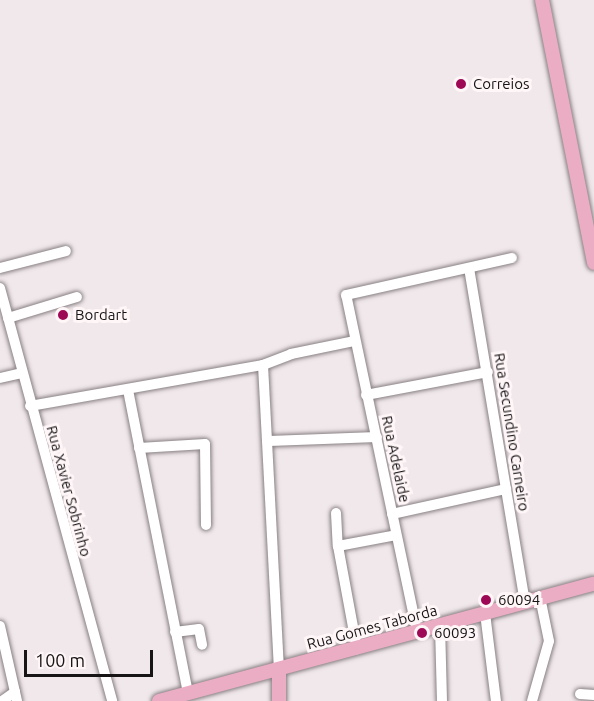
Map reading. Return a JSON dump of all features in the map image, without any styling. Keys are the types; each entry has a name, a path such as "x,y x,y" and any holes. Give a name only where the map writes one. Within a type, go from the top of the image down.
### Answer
{"main road":[{"path":"542,0 594,263"},
{"name":"Rua Gomes Taborda","path":"159,701 357,649 540,597 594,585"},
{"path":"279,670 279,701"}],"street":[{"path":"0,268 66,251"},
{"path":"469,268 512,258"},
{"name":"Rua Adelaide","path":"417,631 354,341 347,293 469,268"},
{"name":"Rua Secundino Carneiro","path":"469,268 525,601"},
{"name":"Rua Xavier Sobrinho","path":"0,288 21,373 112,701"},
{"path":"8,318 77,297"},
{"path":"30,406 263,365 291,354 354,341"},
{"path":"263,365 269,441 279,670"},
{"path":"366,394 488,372"},
{"path":"0,378 21,373"},
{"path":"128,390 188,693"},
{"path":"269,441 376,437"},
{"path":"139,448 205,444 206,525"},
{"path":"392,514 506,489"},
{"path":"336,513 338,546 357,649"},
{"path":"338,546 396,535"},
{"path":"532,701 549,642 540,597"},
{"path":"485,613 496,701"},
{"path":"0,626 16,697 2,701"},
{"path":"440,626 442,701"},
{"path":"175,632 199,629 202,645"},
{"path":"580,694 594,694"}],"place":[{"name":"Correios","path":"461,84"},
{"name":"Bordart","path":"63,315"},
{"name":"60094","path":"486,600"},
{"name":"60093","path":"422,633"}]}
